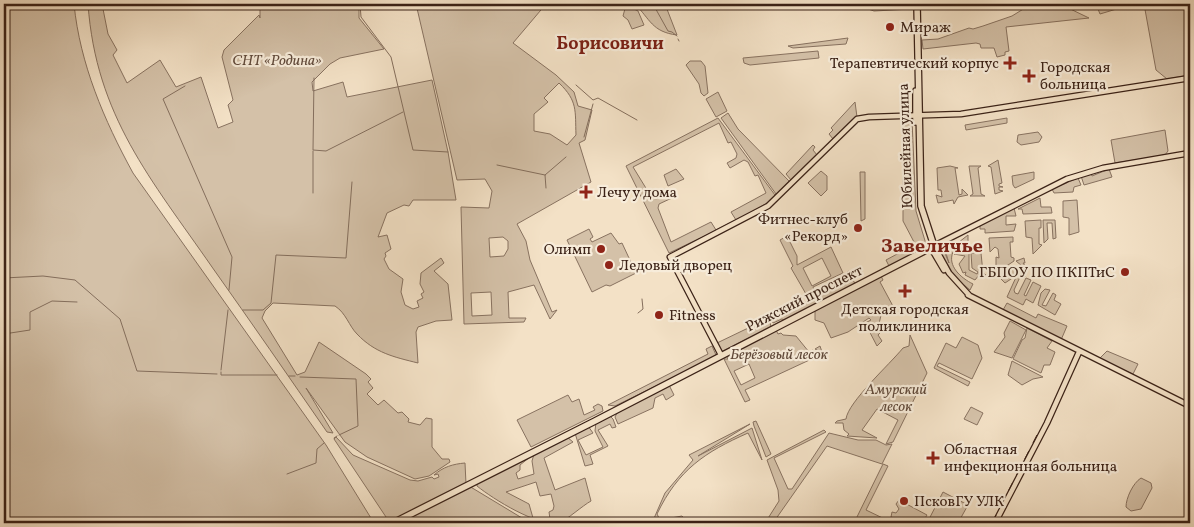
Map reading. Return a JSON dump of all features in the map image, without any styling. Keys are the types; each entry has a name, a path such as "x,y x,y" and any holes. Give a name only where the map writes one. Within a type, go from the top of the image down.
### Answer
{"highway":[{"name":"Юбилейная улица","path":"915,6 921,206 932,247"},
{"name":"Рижский проспект","path":"393,523 620,409 627,403 932,247"}],"main road":[{"path":"721,356 670,257 768,206 857,120 869,117 965,113 1190,78"},
{"name":"Рижский проспект","path":"932,247 1067,179 1103,168 1190,154"},
{"name":"Юбилейная улица","path":"932,247 949,272 969,295 1078,354 1190,406"},
{"path":"995,523 1044,428 1078,354"}],"green space":[{"path":"4,4 74,4 82,48 95,91 112,133 133,173 326,445 374,523 4,523"},
{"name":"СНТ «Родина»","path":"88,4 102,4 108,34 117,50 113,55 127,83 160,60 176,87 201,77 218,128 233,122 228,105 233,100 222,57 224,50 259,15 260,18 260,4 359,4 359,18 384,49 340,58 330,64 312,82 313,91 343,82 347,97 432,80 448,152 456,200 413,200 409,206 404,205 387,213 378,237 387,235 391,249 385,253 384,259 389,269 403,279 401,292 405,305 413,309 419,307 417,301 423,298 421,294 424,292 420,284 421,273 441,258 444,263 434,271 448,284 452,320 436,321 418,327 416,332 418,363 393,356 371,346 357,334 342,312 335,306 273,303 265,311 262,318 297,375 305,372 319,342 371,379 368,382 373,388 367,394 378,405 384,400 398,413 402,412 409,419 408,422 420,425 426,418 432,419 432,447 442,459 449,459 450,462 429,476 415,479 367,457 345,442 306,388 333,433 327,432 168,205 130,144 102,80 93,44"},
{"path":"416,4 546,4 513,43 556,75 574,92 578,106 592,110 585,140 579,143 591,182 517,224 526,241 530,260 552,312 557,310 550,319 534,285 508,292 509,318 526,318 524,322 464,324 461,207 489,208 492,191 485,179 457,180","holes":["559,83 570,95 575,113 576,135 567,145 550,134 534,131 534,114 548,102 544,98","503,237 508,241 508,249 504,256 490,257 489,238","491,292 492,315 472,316 471,293"]},
{"path":"635,4 665,4 677,35 657,28"},
{"path":"853,4 911,4 911,9 874,11"},
{"path":"1026,4 1060,4 1089,18 1006,27 1009,51 1005,52 1005,55 997,57 994,48 981,48 980,44 976,43 923,49 922,40 938,39 1012,16 1025,8"},
{"path":"1096,4 1133,4 1100,14"},
{"path":"1144,4 1184,4 1190,39 1190,75 1167,79 1156,70"},
{"path":"626,5 638,11 644,25 632,29 628,20 623,16"},
{"path":"848,38 846,44 793,48 788,46"},
{"path":"818,51 819,58 750,65 744,63 743,58"},
{"path":"690,61 701,61 705,66 708,93 704,96 701,93 699,84 686,65"},
{"path":"718,92 727,111 716,117 706,99"},
{"path":"855,102 857,117 833,139 829,134 833,130 831,128"},
{"path":"728,113 738,129 789,181 776,194 721,118"},
{"path":"718,118 775,195 767,203 738,220 669,253 626,166","holes":["719,123 728,143 731,142 737,154 736,158 727,163 730,168 744,160 748,162 755,176 758,175 766,193 731,212 736,220 716,230 711,222 671,242 658,208 659,204 674,197 671,191 656,199 652,198 633,167"]},
{"path":"903,118 912,120 916,211 926,244 923,249 889,266 886,260 912,246 911,243 914,242 903,221"},
{"path":"1007,118 1007,123 966,130 965,125"},
{"path":"1165,130 1168,151 1165,155 1115,163 1111,140"},
{"path":"1038,132 1042,137 1039,142 1021,145 1017,142 1018,135"},
{"path":"813,145 815,147 813,150 817,155 791,180 786,174"},
{"path":"998,160 1002,183 999,186 1003,187 999,187 999,190 1003,191 995,194 991,167 988,166"},
{"path":"950,166 958,168 955,168 959,195 962,194 962,189 968,195 958,197 954,204 953,200 938,203 936,195 942,197 941,190 938,190 937,168"},
{"path":"969,166 981,166 978,168 981,194 985,196 970,196 973,194"},
{"path":"676,169 684,179 668,186 664,175"},
{"path":"1109,169 1112,177 1084,185 1081,176 1091,174 1092,176"},
{"path":"821,171 827,176 827,190 821,196 808,183"},
{"path":"860,172 865,172 865,219 861,221"},
{"path":"1034,172 1034,179 1015,188 1012,176"},
{"path":"1078,178 1081,185 1074,187 1073,192 1054,193 1052,189"},
{"path":"1040,198 1041,207 1051,207 1052,213 1023,214 1022,209 1018,209"},
{"path":"1077,200 1079,232 1069,235 1069,218 1063,217 1063,201"},
{"path":"1014,208 1016,216 1006,216 1006,225 1016,224 1014,231 985,233 985,229 980,229 980,225"},
{"path":"1041,220 1039,244 1042,245 1033,254 1032,238 1026,237 1025,221"},
{"path":"1043,220 1055,220 1056,238 1053,239 1052,223 1047,223 1048,239 1044,243"},
{"path":"589,229 593,237 590,239 592,242 611,233 619,244 622,243 636,273 610,286 606,285 592,292 567,240"},
{"path":"968,235 968,247 961,249 966,249 966,251 953,252 952,262 956,271 973,284 970,290 964,285 968,291 954,277 939,251 942,246 949,263 944,247 950,244 952,249 954,249 954,246"},
{"path":"787,236 797,256 797,265 831,247 843,273 813,287 814,290 806,294 791,268 793,266 780,240","holes":["822,258 831,276 812,286 803,268"]},
{"path":"1013,237 1013,242 1010,242 1011,257 1014,258 1014,261 996,273 996,257 999,258 998,249 995,247 990,252 989,238"},
{"path":"969,252 969,270 977,274 978,272 972,268 971,253 981,253 983,273 986,275 979,275 975,280 965,275 966,272 963,273 959,264 965,256 954,254"},
{"path":"1024,258 1025,263 1023,263 1026,267 1025,277 1020,277 1014,290 1015,293 1018,294 1026,278 1031,280 1024,295 1026,296 1033,282 1041,286 1033,303 1026,299 1023,305 1007,297 1017,275 1005,283 999,277 1014,268 1018,274 1022,266 1016,261"},
{"path":"849,271 855,284 784,320 773,323 771,319 850,280 847,272"},
{"path":"881,276 883,280 880,282 894,308 881,315 879,324 884,329 878,335 882,341 877,346 865,323 871,320 869,318 848,332 831,338 824,323 815,320 815,309"},
{"path":"1045,289 1050,290 1042,305 1046,306 1053,293 1056,295 1054,300 1061,304 1055,315 1038,305 1041,293"},
{"path":"1007,303 1036,318 1038,314 1067,326 1061,340 1003,310"},
{"path":"769,318 771,327 721,352 717,343"},
{"path":"1010,321 1026,330 1012,358 994,352 1005,337 1004,333"},
{"path":"1027,328 1052,341 1047,348 1055,352 1050,365 1044,365 1041,373 1013,359 1022,340 1025,338"},
{"name":"Берёзовый лесок","path":"776,330 778,334 796,336 809,352 813,350 811,354 817,355 819,351 815,349 820,346 822,352 818,356 745,390 750,400 745,402 724,359 728,359 726,355","holes":["749,364 755,378 741,385 734,371"]},
{"name":"Амурский лесок","path":"910,335 927,373 893,442 886,444 898,420 877,409 862,430 877,438 847,436 849,434 844,430 843,423 835,423 846,419 848,412 861,393 903,348 909,346"},
{"path":"962,337 978,345 982,358 972,379 939,363 937,366 970,382 968,386 934,368 946,343 956,348"},
{"path":"712,346 716,355 709,360 615,406 608,405 708,354 706,349"},
{"path":"1107,351 1138,364 1133,374 1101,360 1100,358"},
{"path":"1012,361 1043,377 1033,379 1022,385 1008,375"},
{"path":"669,385 674,395 666,400 663,394 655,398 653,408 618,424 615,417 617,413"},
{"path":"568,395 572,402 579,399 584,415 595,410 593,407 598,404 602,406 603,411 531,447 517,420"},
{"path":"971,407 983,413 977,425 964,419"},
{"path":"610,416 616,427 612,428 610,424 598,430 608,446 590,455 593,464 585,466 575,433 588,426 593,433 578,440 586,455 603,447 595,431 596,422"},
{"path":"756,421 771,454 766,457 754,426 753,422"},
{"path":"750,424 698,456 752,428 762,460 748,433 719,447 694,464 684,474 674,485 657,514 660,520 682,516 689,523 652,523 665,493 693,460 689,455"},
{"path":"824,430 826,432 774,458 788,489 792,489 829,433 858,440 876,440 886,445 892,444 882,464 827,446 773,523 765,523 779,501 778,490 767,460"},
{"path":"336,437 353,455 410,480 418,481 432,477 434,479 439,477 438,474 434,475 437,472 452,465 465,463 466,484 392,523 383,523 388,520 334,439"},
{"path":"567,437 573,442 544,458 555,490 585,478 591,501 563,521 550,523 540,521 550,519 549,512 553,510 554,506 551,494 540,496 536,482 506,492 529,504 534,519 516,511 477,486 477,483 530,457 520,465 520,470 516,473 518,479 534,474 532,461 534,454"},
{"path":"883,464 888,466 866,510 893,523 854,523"},
{"path":"1141,478 1151,483 1152,488 1141,509 1131,511 1126,507 1127,499 1130,491"},
{"path":"469,486 522,518 535,523 397,523"},
{"path":"943,492 968,505 958,523 927,523"},
{"path":"899,500 927,515 922,523 906,523 891,517 892,512 896,513 899,509 896,504"}],"waterway":[{"path":"360,4 361,17 391,57 413,150 448,152"},
{"path":"653,4 668,31 677,36"},
{"path":"896,4 896,9"},
{"path":"314,78 313,150 326,151 403,112"},
{"path":"576,85 593,100 598,98 637,120"},
{"path":"185,86 163,99 232,257 229,290"},
{"path":"584,137 593,104"},
{"path":"313,151 313,193"},
{"path":"546,188 545,175 566,157"},
{"path":"497,165 545,175"},
{"path":"243,310 263,310 271,303 276,255 346,258 352,182"},
{"path":"4,278 43,276 75,280 120,319 137,371 217,374"},
{"path":"638,313 643,309 642,299"},
{"path":"4,334 30,330 30,312 52,301 77,302"},
{"path":"221,370 228,310"},
{"path":"221,372 221,375 277,375"},
{"path":"289,376 295,376"},
{"path":"300,377 356,379 358,426 339,435"},
{"path":"287,474 316,463 317,449 324,443"}],"railway":[{"path":"992,523 1037,435"}],"place":[{"name":"Мираж","path":"890,27"},
{"name":"Терапевтический корпус","path":"1010,63"},
{"name":"Городская больница","path":"1029,76"},
{"name":"Лечу у дома","path":"586,192"},
{"name":"Фитнес-клуб «Рекорд»","path":"858,228"},
{"name":"Олимп","path":"601,249"},
{"name":"Ледовый дворец","path":"609,265"},
{"name":"ГБПОУ ПО ПКПТиС","path":"1125,272"},
{"name":"Детская городская поликлиника","path":"905,291"},
{"name":"Fitness","path":"659,315"},
{"name":"Областная инфекционная больница","path":"933,458"},
{"name":"ПсковГУ УЛК","path":"904,501"}],"district":[{"name":"Борисовичи","path":"610,43"},
{"name":"Завеличье","path":"932,245"}]}
